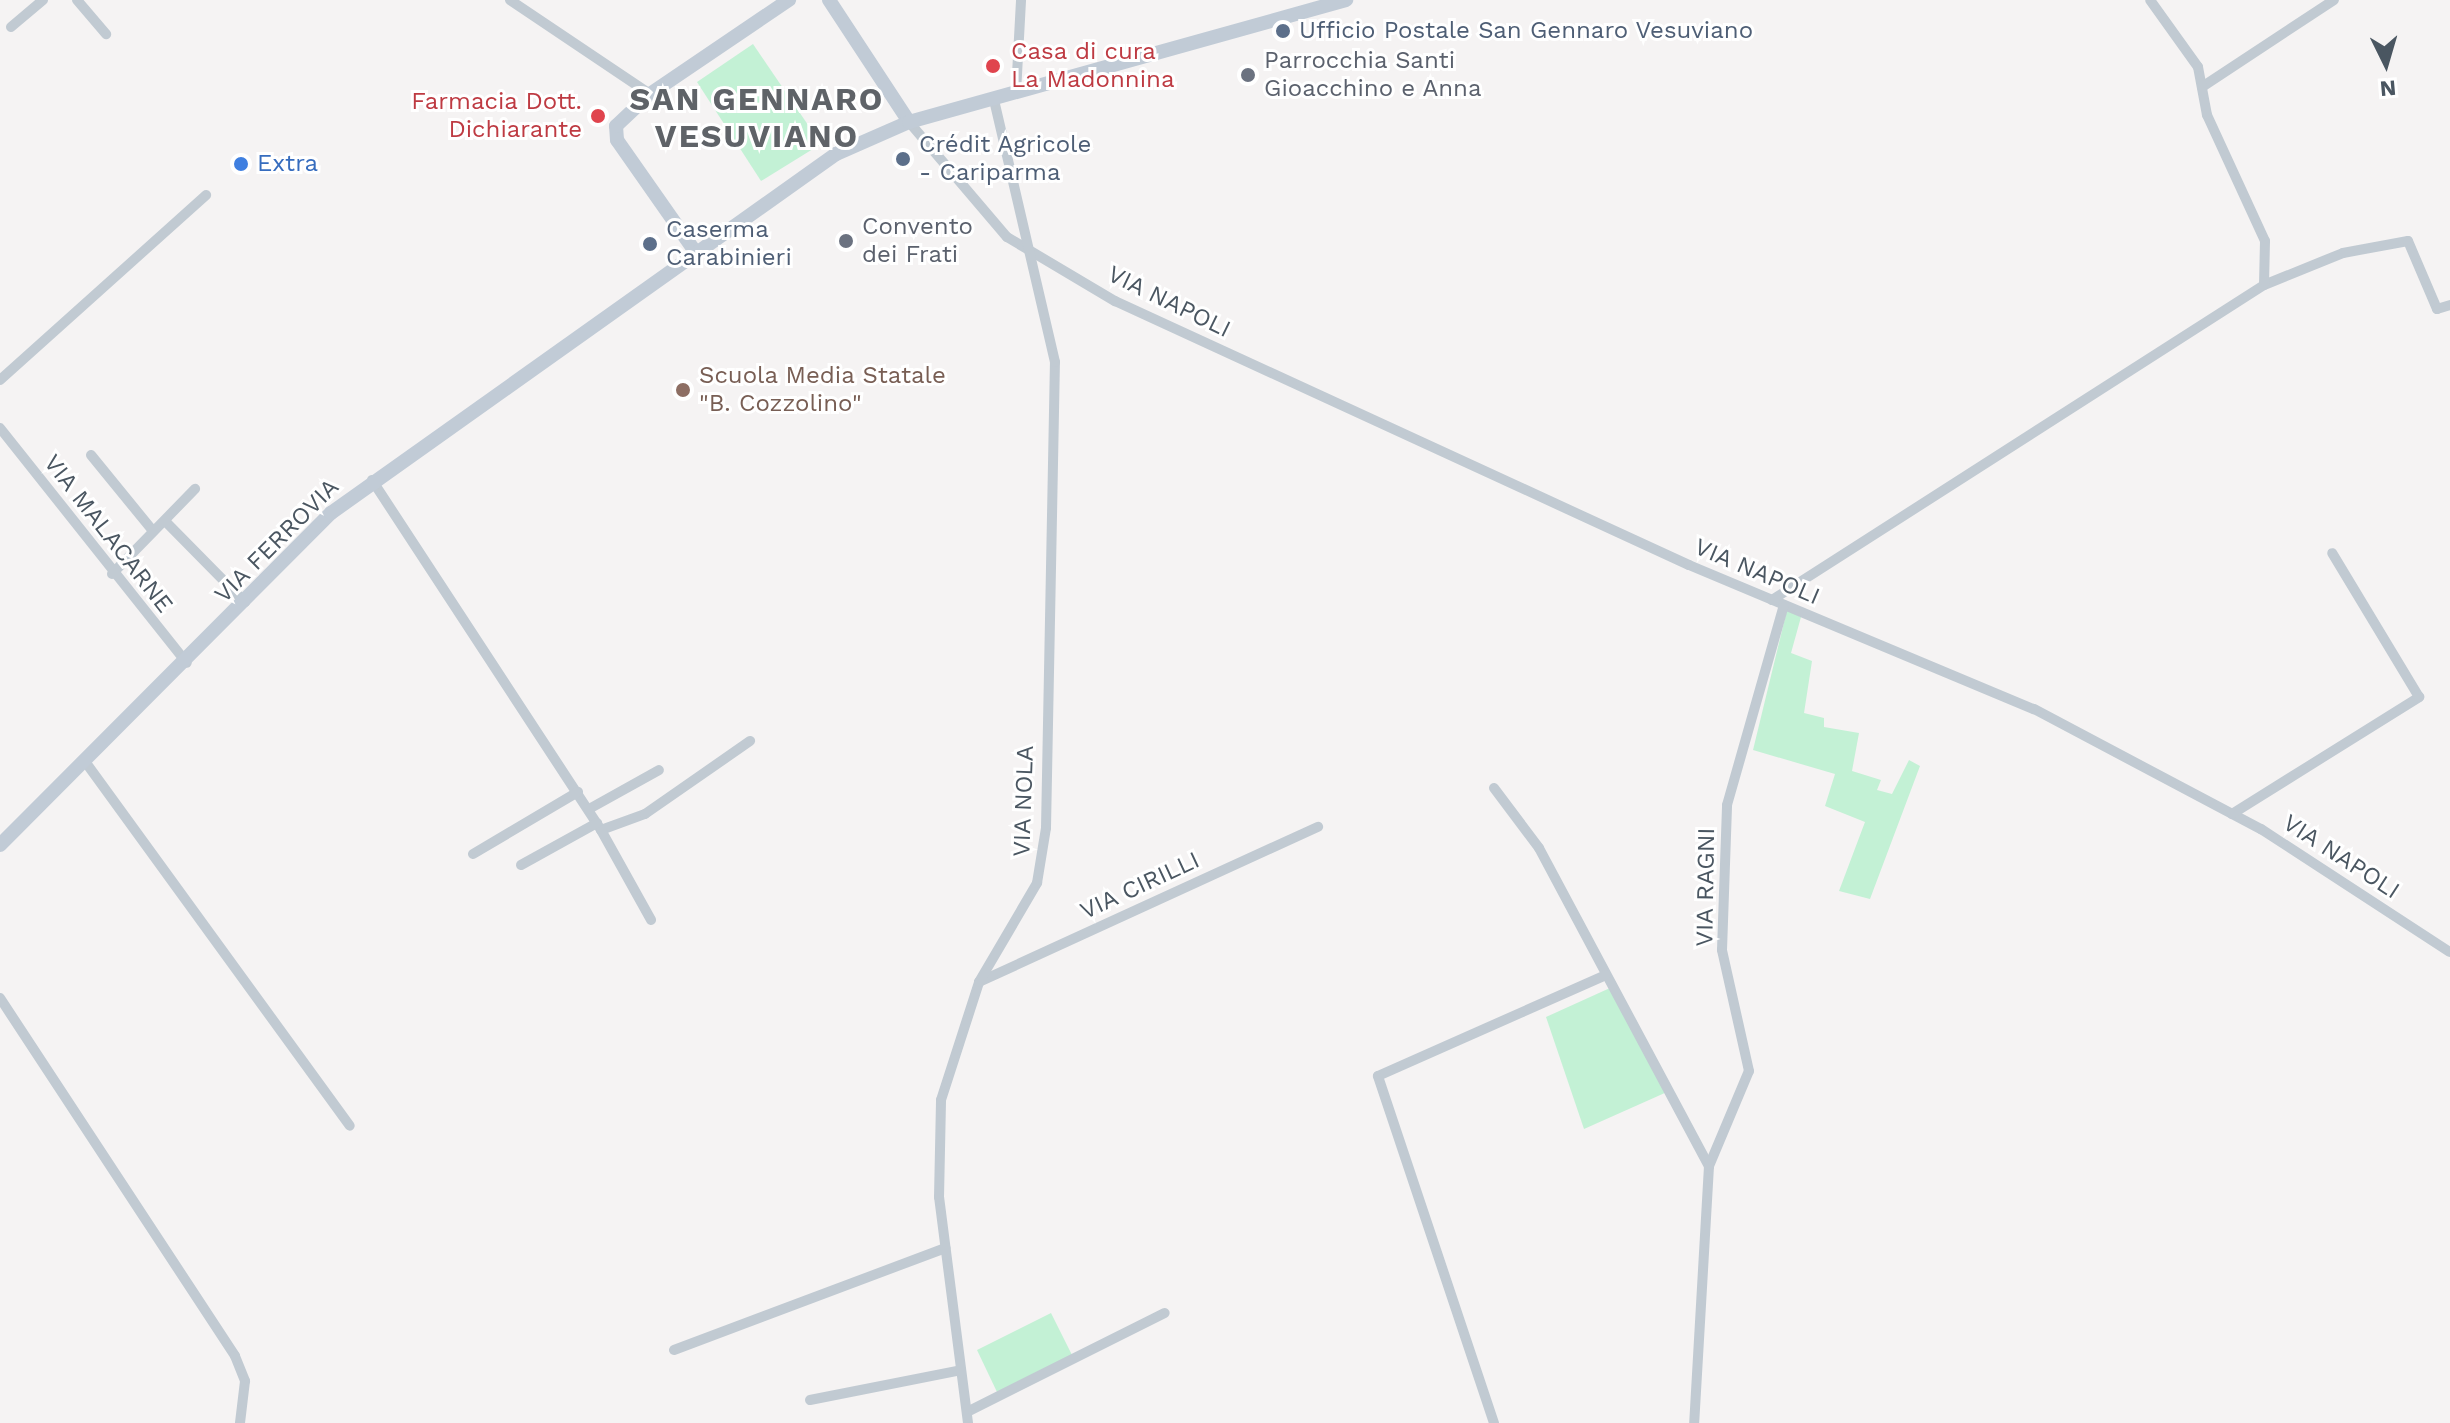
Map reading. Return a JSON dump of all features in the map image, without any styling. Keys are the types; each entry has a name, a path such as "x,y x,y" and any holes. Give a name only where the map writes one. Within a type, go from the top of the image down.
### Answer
{"main road":[{"path":"694,250 617,140 620,116 789,0"},
{"path":"829,0 909,122"},
{"name":"VIA FERROVIA","path":"0,845 372,480 694,250 836,154 909,122 1310,5 1346,0"}],"street":[{"path":"11,27 43,0"},
{"path":"77,0 106,34"},
{"path":"510,0 650,94"},
{"path":"1016,93 1021,0"},
{"path":"2150,0 2191,56 2226,162 2262,231 2264,285"},
{"path":"2202,87 2334,0"},
{"name":"VIA NOLA","path":"967,1418 936,1162 941,1100 979,982 1031,896 1045,850 1055,362 1034,254 994,99"},
{"name":"VIA NAPOLI","path":"909,122 1007,237 1115,301 1772,600 2034,709 2232,814 2450,952"},
{"path":"0,380 206,195"},
{"path":"1772,600 2264,285 2343,253 2408,241 2437,309 2450,305"},
{"name":"VIA MALACARNE","path":"0,428 112,574 187,663"},
{"path":"91,455 153,531"},
{"path":"372,480 589,809 651,920"},
{"path":"112,574 195,489"},
{"path":"165,521 245,602"},
{"path":"2232,814 2419,697 2332,553"},
{"name":"VIA RAGNI","path":"1694,1423 1709,1166 1749,1071 1722,950 1727,805 1784,605"},
{"path":"521,865 599,826 645,814 750,741"},
{"path":"84,760 350,1126"},
{"path":"589,809 659,770"},
{"path":"1494,788 1539,848 1709,1166"},
{"path":"473,854 578,792"},
{"name":"VIA CIRILLI","path":"979,982 1318,827"},
{"path":"1494,1423 1378,1076 1606,975"},
{"path":"0,998 235,1356 245,1381 240,1423"},
{"path":"674,1350 945,1248"},
{"path":"967,1418 1165,1313"},
{"path":"810,1400 961,1370"}],"green space":[{"path":"753,44 821,144 761,181 697,82"},
{"path":"1787,610 1801,617 1791,653 1812,661 1804,713 1824,718 1824,727 1859,733 1852,771 1881,780 1877,790 1892,794 1909,760 1920,766 1870,899 1839,891 1865,822 1825,806 1835,774 1753,750"},
{"path":"1610,988 1667,1092 1584,1129 1546,1017"},
{"path":"1051,1313 1072,1355 997,1392 977,1350"}],"place":[{"name":"Ufficio Postale San Gennaro Vesuviano","path":"1283,31"},
{"name":"Casa di cura La Madonnina","path":"993,66"},
{"name":"Parrocchia Santi Gioacchino e Anna","path":"1248,75"},
{"name":"Farmacia Dott. Dichiarante","path":"598,116"},
{"name":"Crédit Agricole - Cariparma","path":"903,159"},
{"name":"Extra","path":"241,164"},
{"name":"Convento dei Frati","path":"846,241"},
{"name":"Caserma Carabinieri","path":"650,244"},
{"name":"Scuola Media Statale \"B. Cozzolino\"","path":"683,390"}],"district":[{"name":"SAN GENNARO VESUVIANO","path":"757,118"}]}
